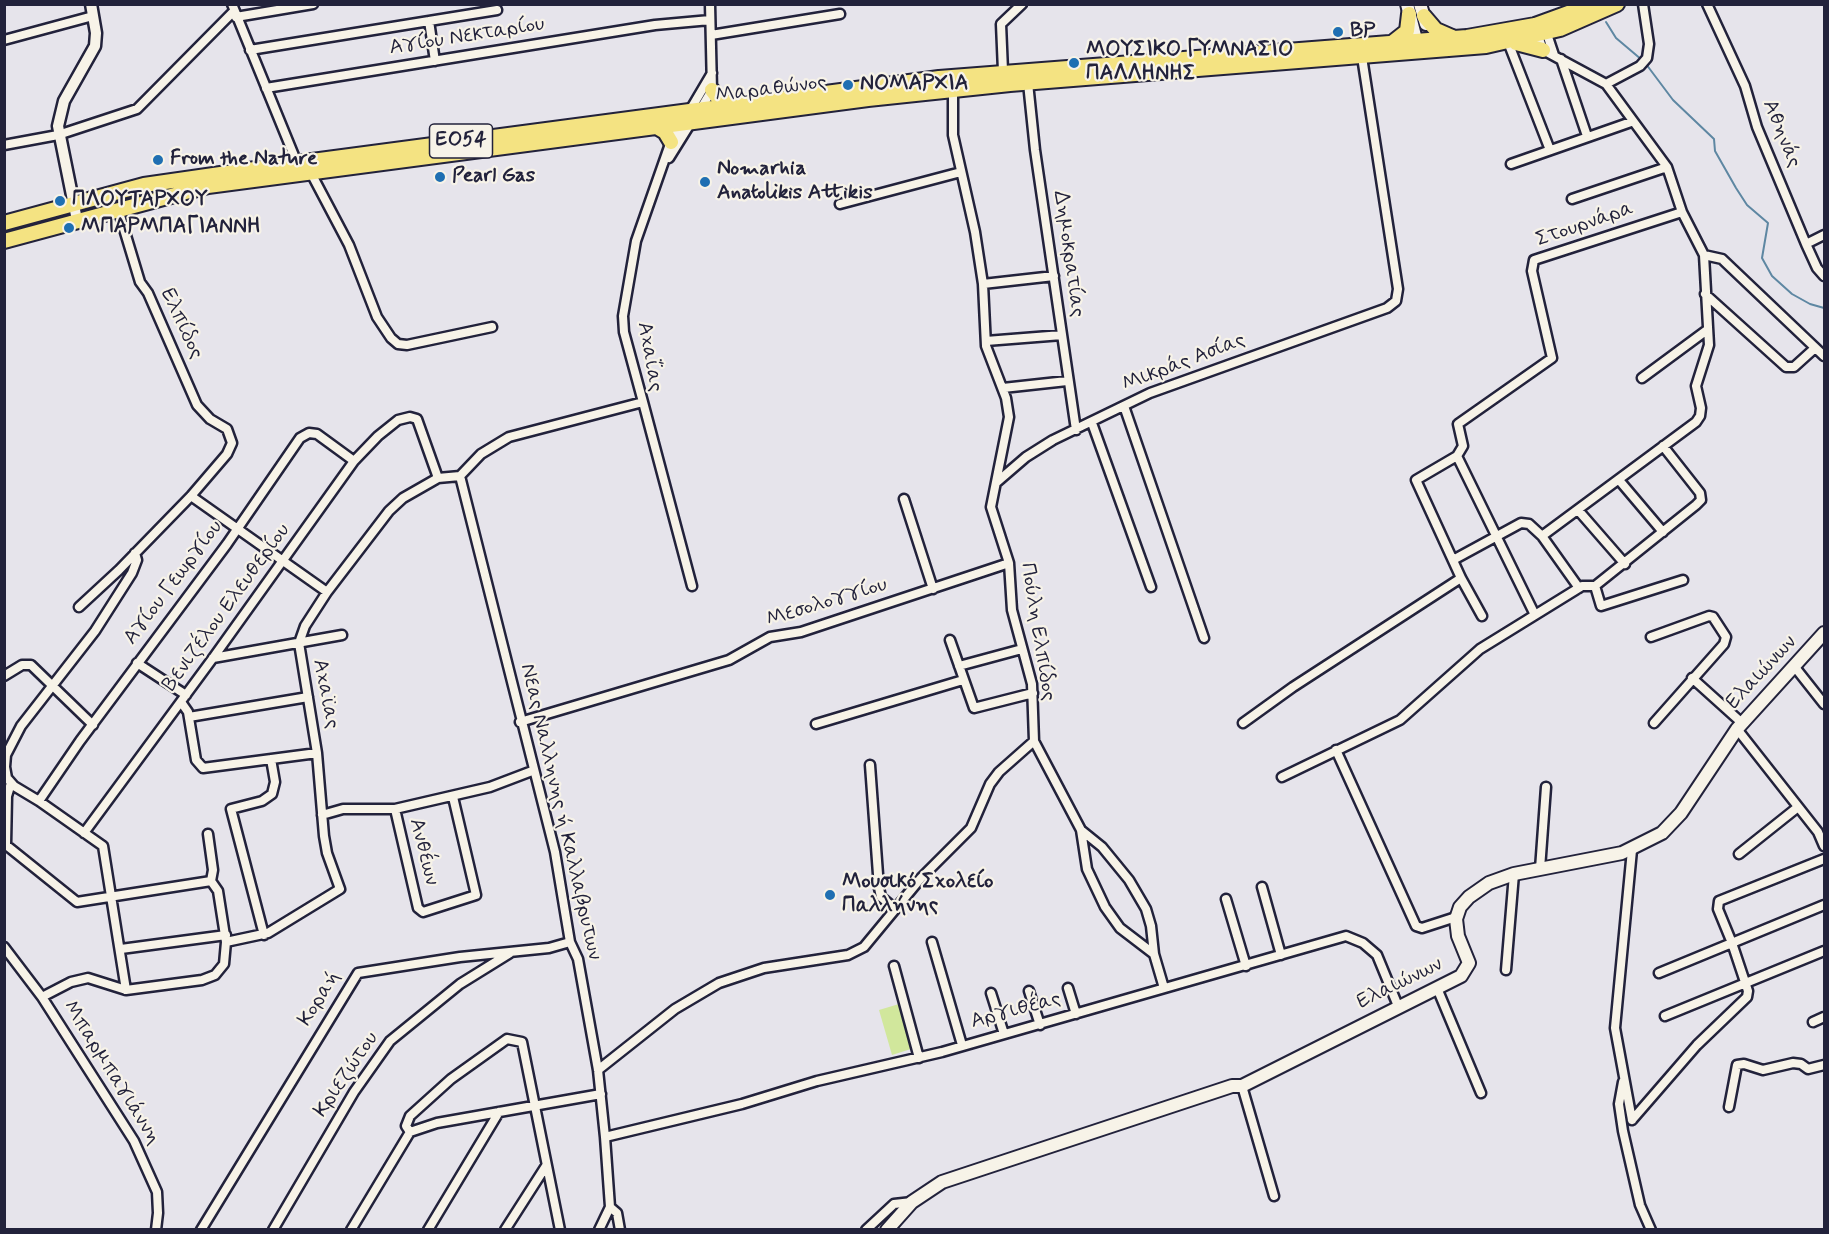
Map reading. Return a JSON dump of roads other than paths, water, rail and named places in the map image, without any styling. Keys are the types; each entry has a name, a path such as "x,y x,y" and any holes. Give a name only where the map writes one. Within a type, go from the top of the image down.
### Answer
{"main road":[{"name":"Μαραθώνος","path":"4,241 76,208 118,209 208,186 655,126 730,104 953,83 1028,82 1362,57 1460,38 1541,29 1593,4"},
{"name":"Μαραθώνος","path":"4,223 76,208 157,183 297,163 953,83 1003,71 1394,42 1425,46 1508,42 1617,4"},
{"path":"1394,42 1407,31 1408,9"},
{"path":"1408,9 1425,46"},
{"path":"1422,10 1425,46"},
{"path":"1422,10 1439,32 1460,38"},
{"path":"1508,42 1553,55"},
{"path":"712,90 717,98 730,104"},
{"path":"655,126 665,132 671,141"},
{"path":"4,230 76,208"},
{"name":"Ελαιώνων","path":"887,1230 912,1202 942,1182 1232,1086 1242,1086 1461,976 1469,966 1458,936 1456,917 1462,905 1476,891 1514,874 1632,850 1657,837 1677,818 1739,726 1824,633"}],"street":[{"path":"76,208 58,135 62,105 95,46 91,4"},
{"path":"4,145 58,135 136,109 234,11 313,4"},
{"path":"692,115 712,90 710,4"},
{"path":"1003,71 1002,24 1022,4"},
{"path":"1606,84 1643,62 1649,44 1643,4"},
{"name":"Αθηνάς","path":"1707,4 1745,86 1757,127 1806,244 1817,268 1824,276"},
{"path":"250,50 497,10"},
{"path":"234,11 297,163"},
{"path":"711,34 840,14"},
{"path":"4,40 93,16"},
{"name":"Αγίου Νεκταρίου","path":"266,88 655,25 710,20"},
{"path":"429,21 435,61"},
{"path":"1541,29 1587,136"},
{"path":"1541,29 1553,55 1606,84 1631,122 1667,167 1682,212 1704,255 1707,330 1707,358 1695,386 1701,408 1696,422 1542,536"},
{"path":"1508,42 1550,150"},
{"name":"Μικράς Ασίας","path":"996,483 1033,453 1124,406 1220,367 1387,308 1396,301 1396,278 1362,57"},
{"path":"692,115 712,73"},
{"name":"Δημοκρατίας","path":"1028,82 1035,150 1067,381 1077,430"},
{"name":"Πούλη Ελπίδος","path":"953,83 953,135 983,284 986,341 1003,388 1009,417 992,507 1009,563 1012,610 1030,672 1034,741"},
{"name":"Αχαΐας","path":"462,473 492,445 509,437 643,402 624,332 623,316 633,251 671,141 692,115"},
{"name":"Αχαΐας","path":"663,169 692,115"},
{"path":"1511,164 1631,122"},
{"path":"1572,199 1667,167"},
{"path":"311,172 349,245 376,317 398,344 407,345 492,327"},
{"path":"840,204 961,172"},
{"name":"Ελπίδος","path":"118,209 140,282 148,293 197,405 210,419 228,430 232,440 229,451 191,496"},
{"name":"Στουρνάρα","path":"1457,456 1463,446 1458,424 1552,358 1532,271 1534,260 1682,212"},
{"path":"1806,244 1824,236"},
{"path":"1704,255 1722,259 1824,356"},
{"path":"983,284 1054,276"},
{"path":"1705,294 1786,367 1794,367 1815,348"},
{"path":"1642,378 1707,330"},
{"path":"986,341 1062,334"},
{"path":"1003,388 1067,381"},
{"path":"643,402 692,586"},
{"path":"1124,406 1204,638"},
{"name":"Βενιζέλου Ελευθερίου","path":"84,833 184,699 354,461 393,423 410,417 419,422 438,478"},
{"path":"1092,423 1151,587"},
{"name":"Αγίου Γεωργίου","path":"39,801 304,435 311,433 320,435 354,461"},
{"path":"1282,777 1400,720 1480,649 1579,588 1587,585 1595,586 1663,532 1701,498 1664,446"},
{"path":"1482,616 1461,578 1416,480 1457,456 1535,615"},
{"name":"Αχαϊας","path":"264,935 340,889 339,880 327,854 317,753 299,657 299,643 305,626 327,592 392,508 408,495 438,478 462,473"},
{"name":"Νεας Nαλληνης ή Καλλαβρυτων","path":"462,473 532,771 555,852 570,942 578,960 598,1070 610,1207 599,1230"},
{"path":"1619,480 1663,532"},
{"path":"79,607 191,496 284,559 327,592"},
{"path":"904,499 933,588"},
{"path":"1578,510 1625,564"},
{"path":"1453,560 1521,522 1529,524 1542,536 1579,588"},
{"path":"135,553 136,565 124,587 53,687 21,726 11,743 5,759 9,782 5,841 8,847 77,902 211,881"},
{"name":"Μεσολογγίου","path":"520,722 729,660 770,638 801,632 1009,563"},
{"path":"1243,723 1293,687 1461,578"},
{"path":"1595,586 1601,606 1683,580"},
{"path":"1651,637 1698,619 1713,617 1726,637 1726,641 1654,723"},
{"path":"213,658 342,635"},
{"path":"950,640 971,705 976,709 1033,693"},
{"path":"959,666 1022,649"},
{"path":"137,663 184,699 196,760 203,768 317,753"},
{"path":"4,676 27,664 93,725"},
{"path":"1794,666 1824,704"},
{"path":"1692,678 1739,726 1818,832 1824,846"},
{"path":"816,724 963,680"},
{"path":"189,717 308,697"},
{"path":"598,1070 675,1009 719,983 764,968 857,952 894,908 971,828 990,784 1006,764 1034,741 1081,830 1088,869 1105,907 1120,928 1154,954"},
{"path":"1336,750 1416,926 1422,928 1456,917"},
{"path":"121,949 264,935 231,809 261,801 272,794 275,782 272,759"},
{"path":"870,765 879,888 881,897 894,908"},
{"name":"Ανθέων","path":"453,797 476,896 423,912 418,908 395,810 453,797 515,779 532,771"},
{"path":"9,782 101,844 105,850 126,990"},
{"path":"1540,868 1546,788"},
{"path":"1739,854 1798,807"},
{"path":"322,815 343,809 395,810"},
{"path":"1081,830 1102,848 1129,880 1146,909 1151,926 1154,954 1164,988"},
{"path":"42,997 70,982 88,978 126,990 209,978 224,964 226,938 218,891 211,881 213,870 208,834"},
{"path":"1632,850 1615,1016 1632,1120 1697,1045 1743,1002 1748,991 1718,909 1719,901 1824,859"},
{"path":"1506,970 1514,874"},
{"path":"1262,887 1281,955"},
{"path":"1226,899 1246,966"},
{"path":"1659,973 1824,905"},
{"name":"Αργιθέας","path":"605,1137 742,1104 817,1081 919,1058 1350,936 1377,955 1398,1006"},
{"name":"Κοραή","path":"201,1230 358,973 549,948 570,942"},
{"path":"932,942 962,1045"},
{"name":"Μπαρμπαγιάννη","path":"4,947 42,997 126,1126 141,1155 159,1202 156,1230"},
{"name":"Κριεζώτου","path":"273,1230 354,1092 390,1041 472,976 514,951"},
{"path":"1665,1016 1824,951"},
{"path":"894,966 919,1058"},
{"path":"1068,988 1076,1014"},
{"path":"1437,988 1481,1093"},
{"path":"1029,991 1040,1024"},
{"path":"991,993 1004,1034"},
{"path":"1813,1022 1824,1017"},
{"path":"410,1132 406,1126 410,1116 451,1079 507,1039 522,1042 560,1230"},
{"path":"1729,1107 1737,1065 1744,1064 1763,1070 1793,1063 1801,1064 1808,1069 1824,1065"},
{"path":"1624,1082 1619,1097 1623,1131 1640,1204 1651,1230"},
{"path":"1242,1086 1274,1196"},
{"path":"351,1230 410,1132 437,1123 601,1094"},
{"path":"428,1230 500,1112"},
{"path":"505,1230 546,1166"},
{"path":"866,1230 894,1204 912,1202"},
{"path":"610,1207 617,1212 620,1230"}],"waterway":[{"path":"1606,22 1616,38 1642,60"},
{"path":"1646,64 1673,100 1714,139 1715,151 1736,188 1747,205 1768,223 1762,258 1772,276 1792,294 1810,304 1824,308"}],"place":[{"name":"BP","path":"1338,32"},
{"name":"ΜΟΥΣΙΚΟ ΓΥΜΝΑΣΙΟ ΠΑΛΛΗΝΗΣ","path":"1074,63"},
{"name":"ΝΟΜΑΡΧΙΑ","path":"848,85"},
{"name":"From the Nature","path":"158,160"},
{"name":"Pearl Gas","path":"440,177"},
{"name":"Nomarhia Anatolikis Attikis","path":"705,182"},
{"name":"ΠΛΟΥΤΑΡΧΟΥ","path":"60,201"},
{"name":"ΜΠΑΡΜΠΑΓΙΑΝΝΗ","path":"69,228"},
{"name":"Μουσικό Σχολείο Παλλήνης","path":"830,895"}]}
